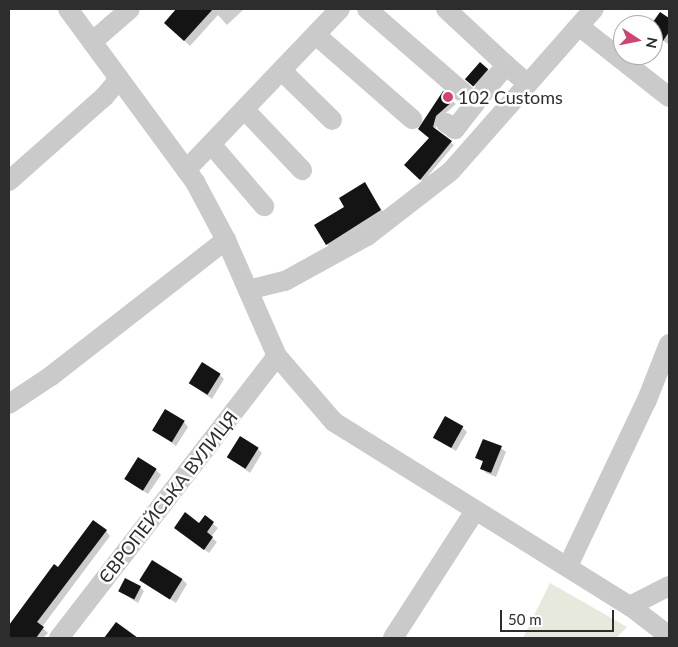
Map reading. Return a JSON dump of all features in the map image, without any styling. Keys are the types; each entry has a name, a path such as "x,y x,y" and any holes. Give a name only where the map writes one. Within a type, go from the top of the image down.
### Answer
{"street":[{"path":"68,9 186,170 226,240 277,356 334,422 568,566 630,606 669,636"},
{"path":"92,42 130,9"},
{"path":"186,170 282,72 340,9"},
{"path":"367,9 475,103"},
{"path":"446,9 522,79"},
{"path":"248,290 285,281 367,236 451,171 594,9"},
{"path":"580,27 669,97"},
{"path":"316,34 412,118"},
{"path":"446,122 455,129 506,65"},
{"path":"282,72 332,120"},
{"path":"9,181 104,97 119,79"},
{"path":"245,110 302,170"},
{"path":"211,144 264,206"},
{"path":"9,404 51,376 226,240"},
{"path":"568,566 647,400 669,344"},
{"name":"ЄВРОПЕЙСЬКА ВУЛИЦЯ","path":"59,638 277,356"},
{"path":"394,638 476,511"},
{"path":"630,606 669,586"}],"shaded area":[{"path":"550,583 627,627 616,638 523,638"}],"building":[{"path":"176,9 213,9 184,41 164,23"},
{"path":"660,12 669,18 669,32 663,41 663,15 658,15"},
{"path":"480,62 488,69 473,87 465,79"},
{"path":"443,91 454,100 436,116 433,127 452,141 420,180 404,165 429,138 418,129"},
{"path":"365,182 381,210 326,245 314,225 344,207 339,198"},
{"path":"202,362 221,374 207,395 189,383"},
{"path":"165,409 185,421 172,442 152,430"},
{"path":"445,416 463,426 451,448 433,438"},
{"path":"240,436 259,448 245,469 227,457"},
{"path":"483,439 502,446 491,473 480,469 483,461 475,458"},
{"path":"138,457 157,469 143,491 124,479"},
{"path":"185,512 199,523 205,515 214,522 207,532 213,537 204,550 174,528"},
{"path":"93,520 107,530 37,622 44,627 36,638 9,638 9,625 54,564 58,567"},
{"path":"152,560 183,579 170,599 139,580"},
{"path":"125,578 141,586 134,600 118,591"},
{"path":"116,622 138,638 104,638"}],"place":[{"name":"102 Customs","path":"448,97"}]}
